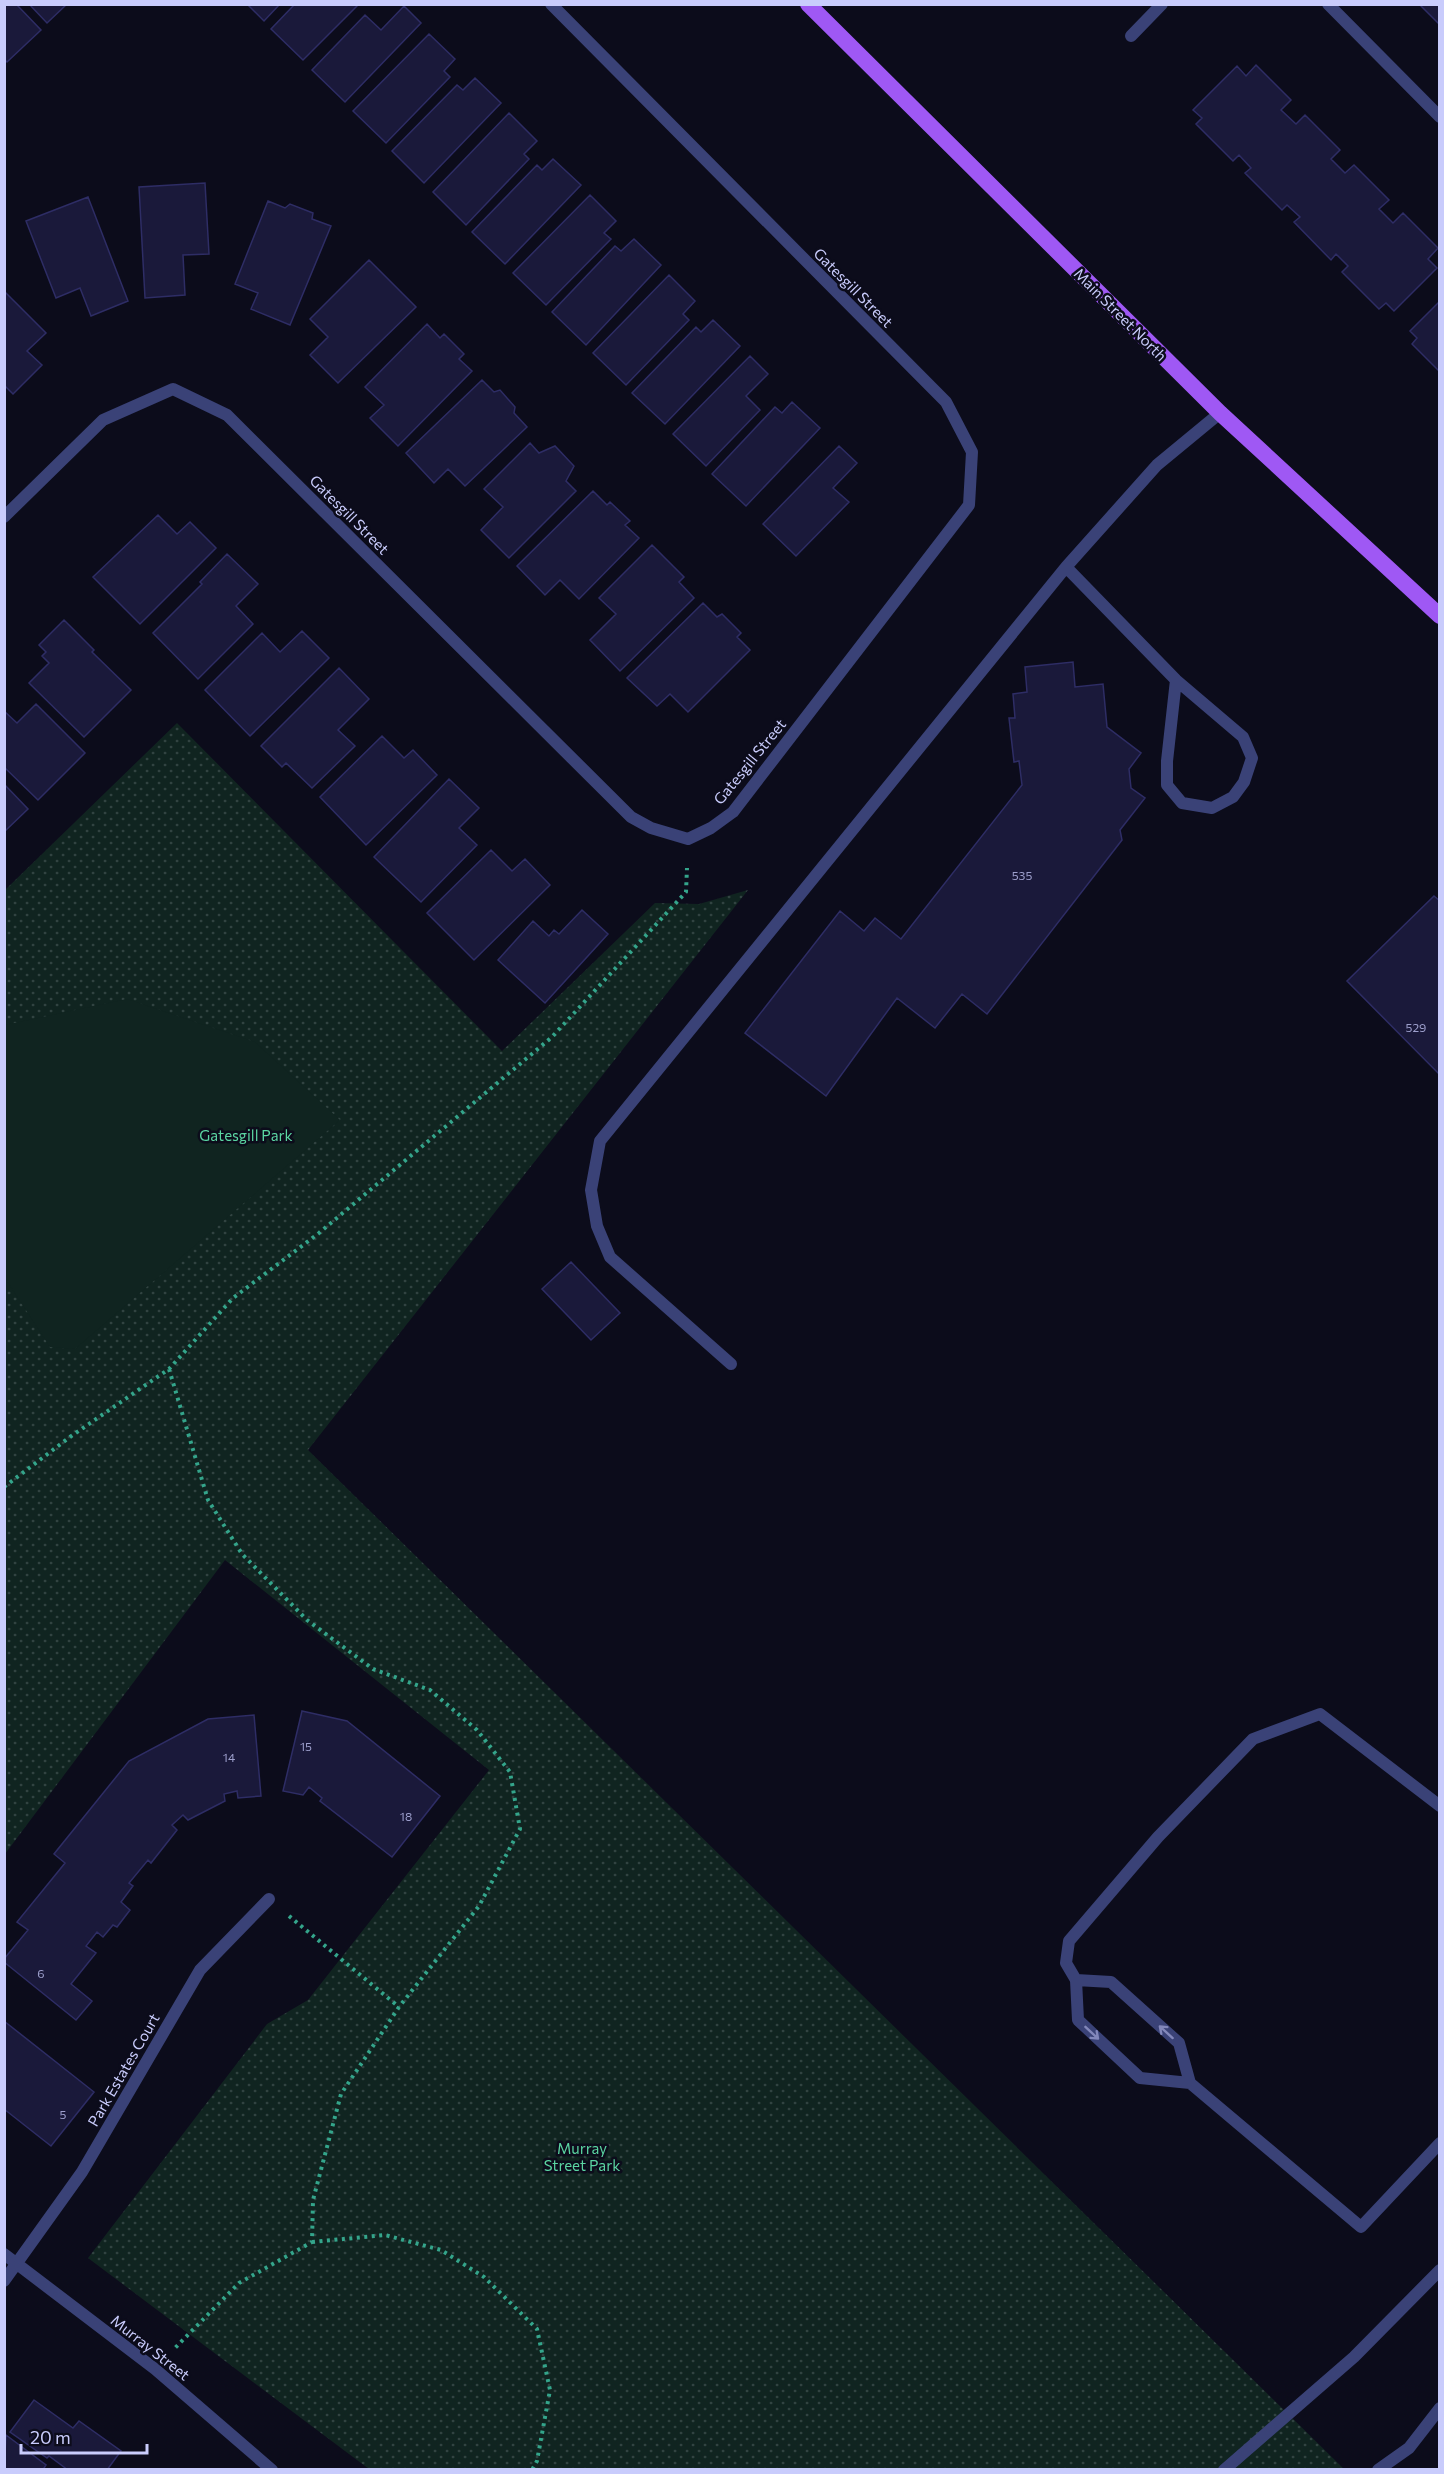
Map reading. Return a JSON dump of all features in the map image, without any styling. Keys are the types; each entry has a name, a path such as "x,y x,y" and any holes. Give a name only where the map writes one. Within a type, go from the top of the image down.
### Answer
{"main road":[{"name":"Main Street North","path":"808,4 1220,413 1440,616"}],"street":[{"name":"Gatesgill Street","path":"4,517 103,420 173,389 227,415 632,817 651,828 688,839 711,828 733,812 969,505 972,452 946,402 551,4"},
{"path":"1131,36 1162,4"},
{"path":"1328,4 1440,117"},
{"path":"731,1364 610,1257 597,1226 591,1190 600,1141 1065,567 1157,465 1220,413"},
{"path":"1065,567 1176,680 1243,737 1252,758 1244,782 1233,797 1212,808 1182,803 1167,785 1167,761 1176,680"},
{"path":"1440,1806 1320,1714 1253,1739 1158,1837 1069,1941 1066,1963 1076,1980 1078,2020 1140,2078 1190,2083 1361,2227 1440,2143"},
{"name":"Park Estates Court","path":"4,2281 82,2172 200,1970 269,1899"},
{"path":"1076,1980 1111,1982 1154,2020 1179,2043 1190,2083"},
{"name":"Murray Street","path":"4,2254 155,2369 272,2469"},
{"path":"1224,2469 1353,2357 1440,2270"},
{"path":"1378,2469 1409,2448 1440,2408"}],"path":[{"path":"4,1486 170,1368 232,1298 319,1233 552,1037 686,892 688,839"},
{"path":"170,1368 208,1500 242,1554 307,1620 373,1669 430,1690 477,1730 510,1772 519,1829 479,1906 399,2007 341,2094 313,2200 312,2242"},
{"path":"269,1899 399,2007"},
{"path":"155,2369 239,2283 312,2242 385,2235 441,2250 484,2277 537,2329 550,2390 537,2461 532,2469"}],"green space":[{"name":"Murray Street Park","path":"177,723 502,1051 655,903 699,904 748,890 308,1450 1344,2469 369,2469 88,2258 267,2024 308,2000 489,1770 225,1560 5,1854 5,890"},
{"name":"Gatesgill Park","path":"127,999 255,1042 340,1120 75,1349 50,1347 5,1278 5,1025"}],"building":[{"path":"4,4 16,4 41,30 7,62 4,59"},
{"path":"29,4 67,4 47,23"},
{"path":"247,4 280,4 264,21"},
{"path":"295,4 359,4 303,60 271,29"},
{"path":"1419,4 1440,4 1440,25"},
{"path":"404,6 421,23 345,102 312,70 365,15 381,30"},
{"path":"429,34 455,59 444,71 450,77 386,143 353,111"},
{"path":"1256,65 1291,100 1281,110 1296,124 1305,115 1340,150 1331,159 1345,173 1354,165 1389,200 1379,209 1393,223 1403,213 1438,248 1428,259 1437,268 1394,311 1386,303 1379,309 1342,272 1348,266 1336,254 1331,260 1294,222 1300,217 1287,205 1282,210 1245,173 1251,168 1239,155 1233,161 1196,124 1202,118 1193,110 1237,66 1246,76"},
{"path":"475,78 501,103 424,183 392,151 457,85 463,90"},
{"path":"509,113 537,141 524,154 529,159 466,225 433,192"},
{"path":"553,159 581,185 505,264 472,232 537,165 542,170"},
{"path":"205,183 209,254 183,255 185,295 145,298 139,187"},
{"path":"590,195 616,221 604,233 611,239 546,305 513,273"},
{"path":"88,197 128,301 91,316 80,288 56,298 26,221"},
{"path":"268,201 285,208 290,204 313,213 312,219 331,226 290,325 251,309 258,293 235,284"},
{"path":"634,239 661,265 586,345 552,312 615,246 621,251"},
{"path":"369,260 416,307 338,383 310,355 328,337 310,319"},
{"path":"669,275 695,301 683,314 689,320 626,385 593,353"},
{"path":"4,291 46,333 27,351 42,365 13,394 4,385"},
{"path":"1440,301 1440,372 1412,344 1417,338 1410,331"},
{"path":"713,320 740,346 665,424 632,393 696,327 701,332"},
{"path":"427,324 440,338 444,334 464,354 459,359 472,371 398,446 370,418 384,405 365,387"},
{"path":"750,356 768,374 746,396 760,410 706,466 673,434"},
{"path":"482,380 494,392 500,390 515,407 514,413 527,427 465,486 448,469 434,483 406,453"},
{"path":"792,402 820,428 746,506 712,474 775,407 782,413"},
{"path":"530,443 539,453 555,446 574,466 566,481 576,491 509,558 481,530 503,507 484,489"},
{"path":"839,446 857,463 833,488 849,502 796,556 763,524"},
{"path":"593,491 607,505 610,502 630,521 625,525 639,538 579,599 560,580 545,595 517,566"},
{"path":"158,515 177,534 190,522 216,548 140,624 93,577"},
{"path":"652,545 684,577 679,582 694,598 620,671 590,640 616,614 599,598"},
{"path":"227,554 258,584 236,606 253,624 198,679 153,633 202,584 200,582"},
{"path":"703,603 717,617 722,614 741,633 737,637 750,650 688,712 670,694 657,706 627,678"},
{"path":"64,620 94,650 92,652 131,690 84,737 29,683 49,663 42,656 46,652 39,645"},
{"path":"302,631 329,658 250,736 205,690 262,633 280,652"},
{"path":"1073,662 1075,687 1103,684 1107,727 1141,753 1129,769 1131,788 1145,798 1120,830 1122,840 987,1014 962,994 935,1028 897,998 826,1096 745,1033 840,911 864,931 875,918 901,939 1022,785 1019,761 1014,762 1009,718 1015,718 1013,694 1027,692 1025,667"},
{"path":"339,668 369,699 338,730 355,746 312,788 286,763 282,767 261,746"},
{"path":"36,704 85,753 38,800 4,767 4,711 17,723"},
{"path":"382,736 404,758 413,750 437,775 366,845 320,797"},
{"path":"449,779 479,808 459,828 477,845 421,902 374,857"},
{"path":"4,784 28,809 4,832"},
{"path":"491,850 512,871 525,859 550,885 474,960 427,913"},
{"path":"1434,896 1440,901 1440,1075 1347,981"},
{"path":"582,910 608,934 545,1003 498,960 533,921 549,936 554,930 559,934"},
{"path":"571,1262 620,1313 591,1340 542,1289"},
{"path":"302,1711 347,1721 440,1796 392,1857 320,1801 322,1798 309,1787 303,1795 283,1791"},
{"path":"254,1715 261,1796 238,1798 237,1791 224,1794 225,1801 188,1820 183,1815 172,1825 177,1830 151,1863 148,1860 129,1883 133,1886 121,1902 130,1910 117,1927 113,1925 103,1937 97,1932 86,1946 96,1953 71,1984 92,2001 76,2020 4,1962 28,1930 17,1922 65,1863 54,1854 129,1761 208,1719"},
{"path":"4,2021 94,2092 51,2146 4,2109"},
{"path":"34,2400 73,2428 79,2421 121,2451 107,2470 68,2470 10,2432"},
{"path":"6,2435 46,2465 45,2470 4,2470"}]}
